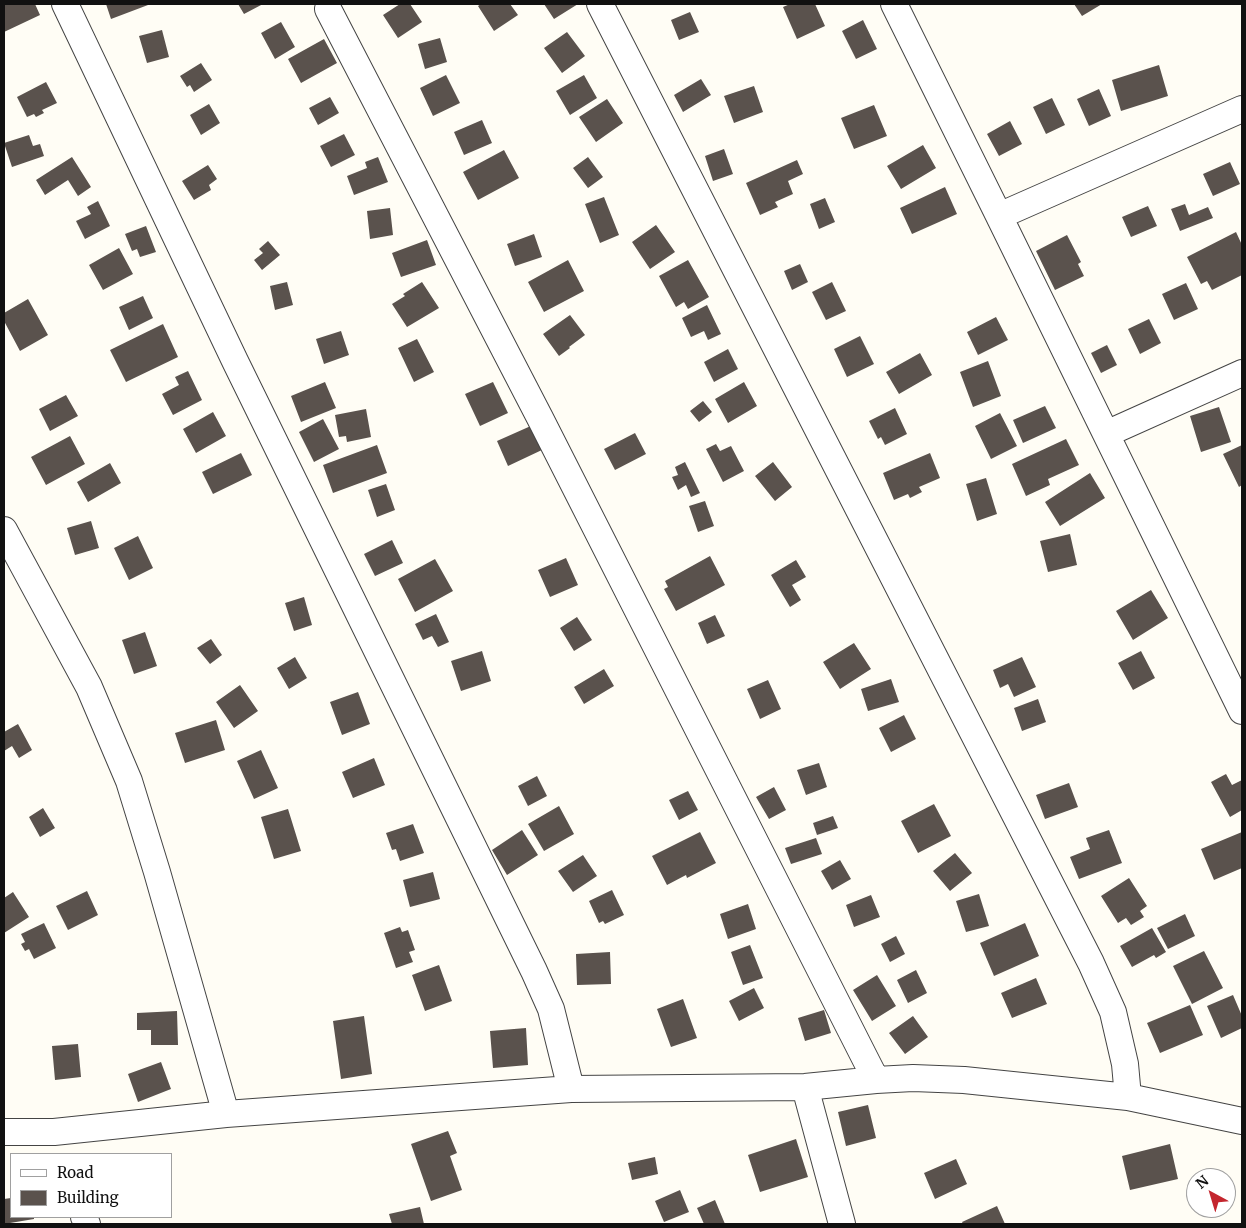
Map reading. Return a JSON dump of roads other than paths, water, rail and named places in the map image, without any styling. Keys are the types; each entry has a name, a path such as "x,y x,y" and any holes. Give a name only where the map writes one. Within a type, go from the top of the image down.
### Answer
{"street":[{"path":"65,4 234,361 534,971 551,1010 571,1089"},
{"path":"600,4 1091,963 1113,1012 1125,1064 1128,1097"},
{"path":"894,4 1242,711"},
{"path":"330,6 876,1080"},
{"path":"999,216 1242,110"},
{"path":"1106,434 1242,373"},
{"path":"4,530 89,686 129,781 160,882 226,1114"},
{"path":"4,1132 58,1143 226,1114 571,1089 805,1087 913,1078 964,1080 1128,1097 1242,1121"},
{"path":"805,1087 842,1224"}]}
